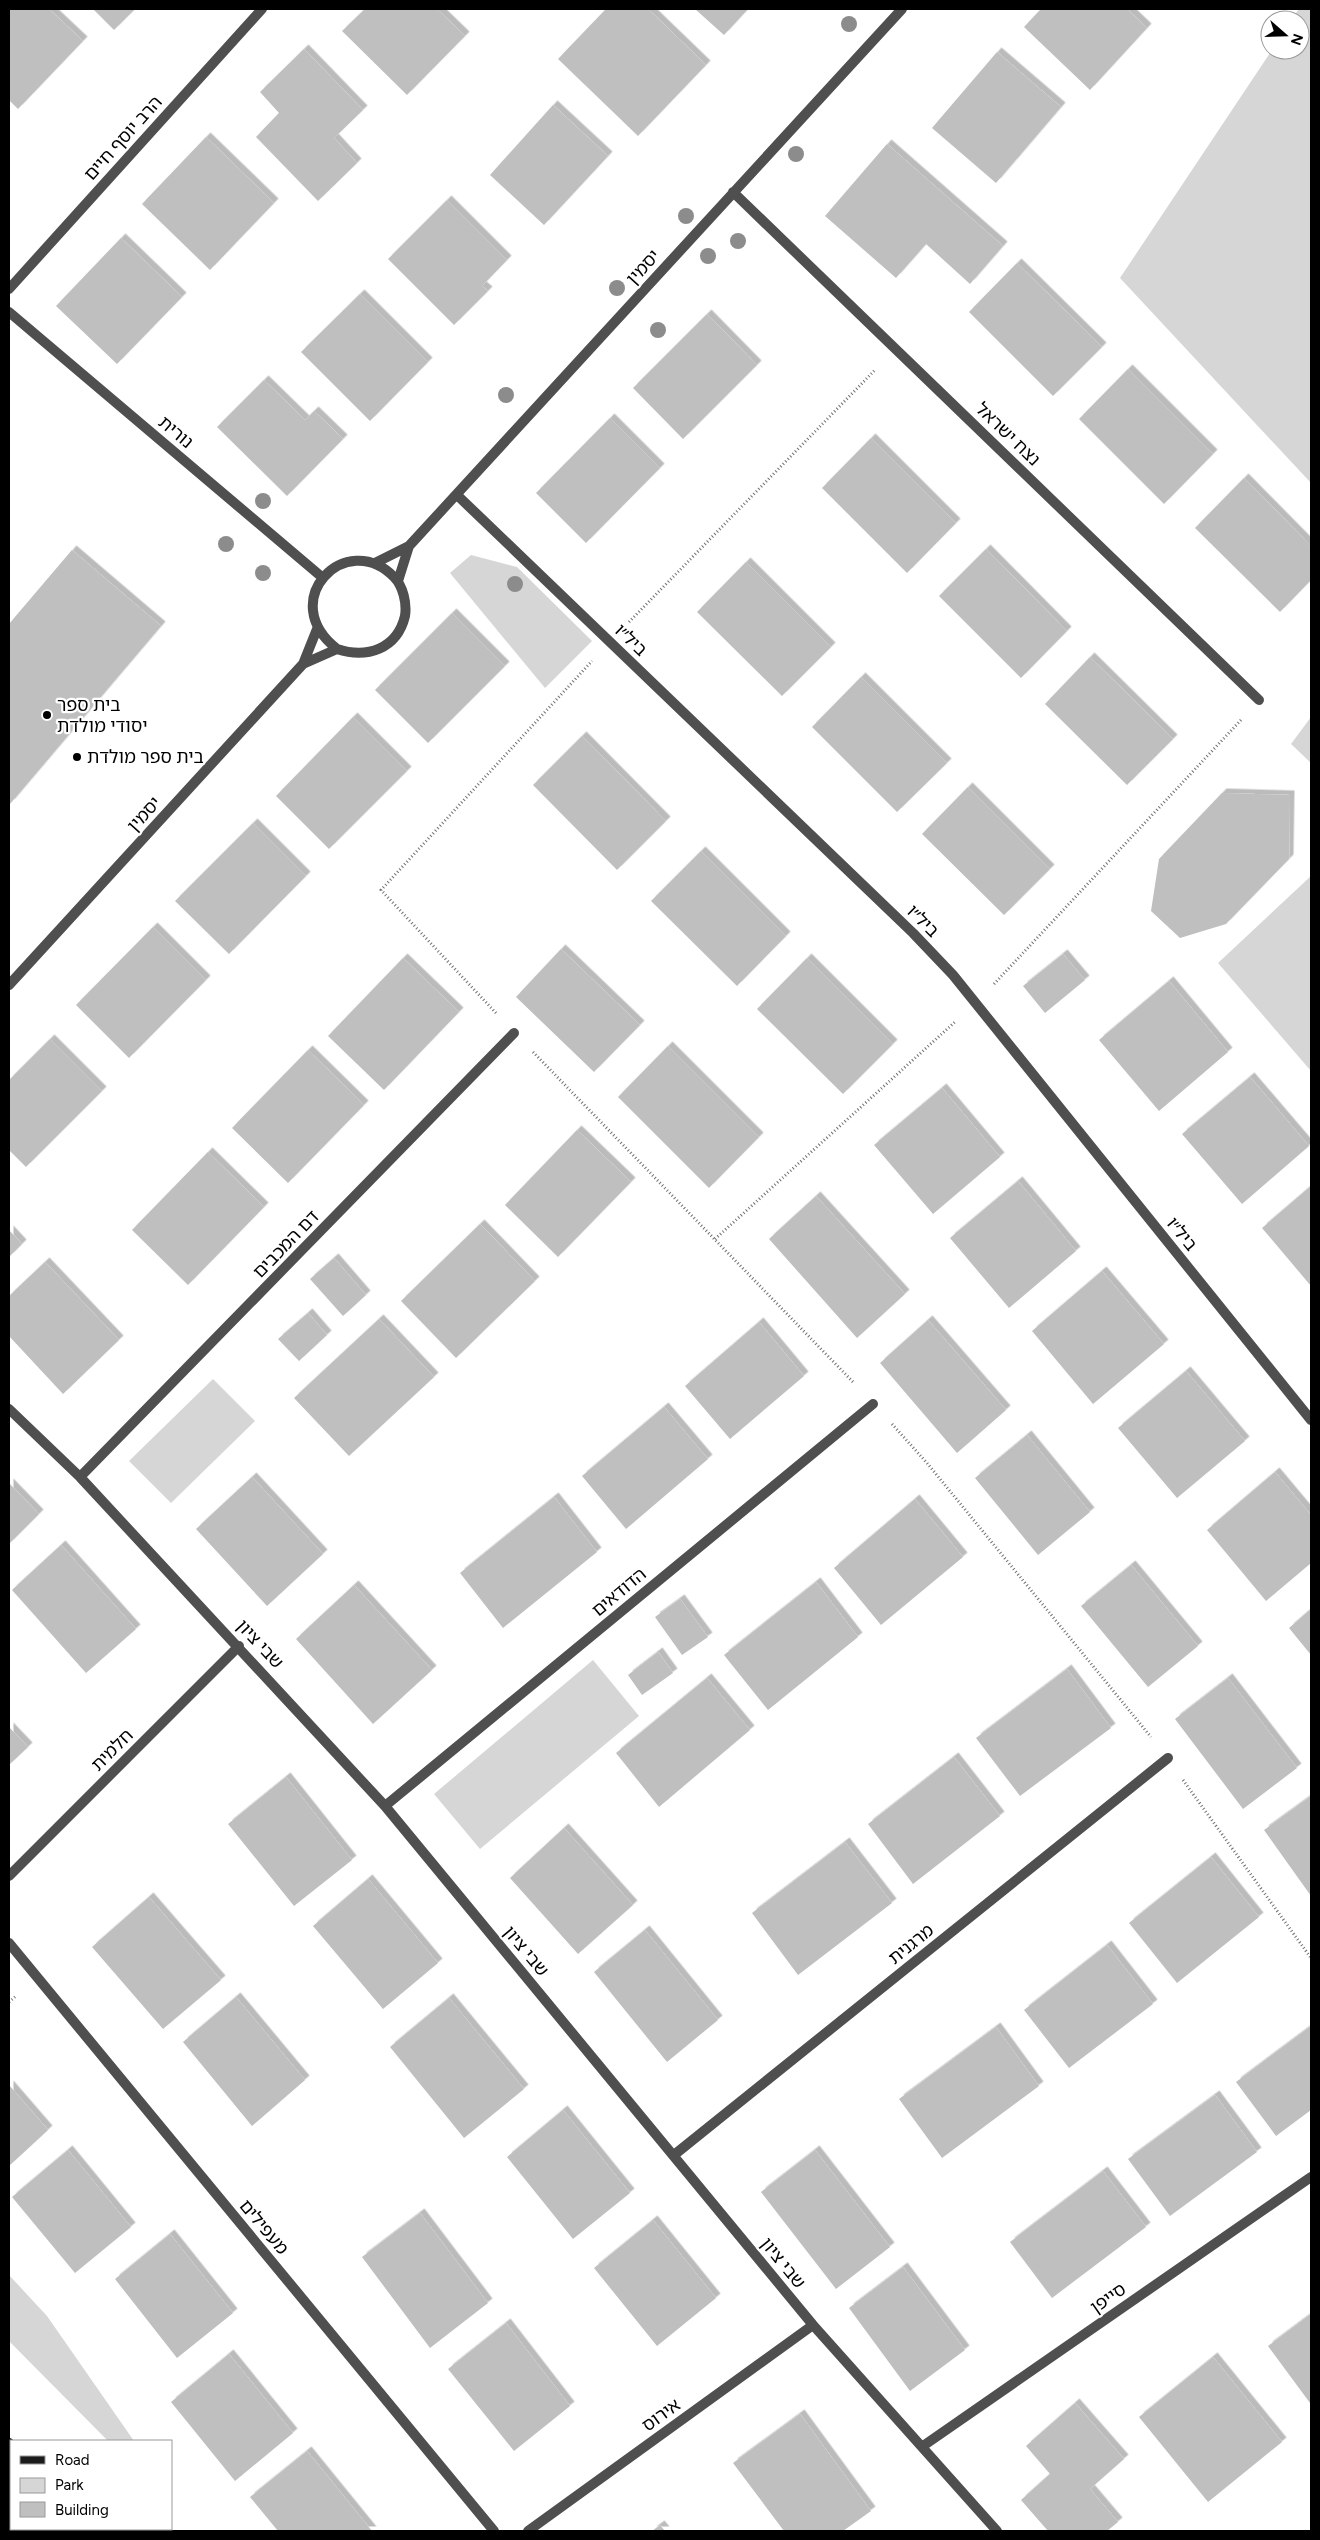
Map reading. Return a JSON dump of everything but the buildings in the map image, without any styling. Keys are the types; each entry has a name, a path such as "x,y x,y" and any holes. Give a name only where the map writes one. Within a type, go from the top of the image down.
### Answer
{"street":[{"name":"הרב יוסף חיים","path":"9,289 262,9"},
{"name":"יסמין","path":"375,563 409,546 902,9"},
{"name":"נצח ישראל","path":"734,192 1260,700"},
{"name":"נורית","path":"9,312 323,578"},
{"name":"ביל״ו","path":"457,495 913,933 976,1003 1311,1420"},
{"name":"יסמין","path":"398,581 409,546"},
{"path":"361,560 375,563 387,570 398,581 404,596 406,611 402,626 394,639 382,649 367,654 352,654 337,649 325,640 317,629 313,616 313,602 316,589 333,568 347,562 361,560"},
{"name":"יסמין","path":"9,985 303,664 317,629"},
{"name":"יסמין","path":"303,664 337,649"},
{"name":"דם המכבים","path":"80,1477 514,1033"},
{"name":"הדודאים","path":"385,1806 873,1404"},
{"name":"שבי ציון","path":"9,1409 80,1477 239,1646 385,1806 813,2325 998,2531"},
{"name":"חלמית","path":"9,1876 239,1646"},
{"name":"מרגנית","path":"674,2155 1168,1758"},
{"name":"מעפילים","path":"9,1943 494,2531"},
{"name":"סייפן","path":"923,2446 1311,2177"},
{"name":"אירוס","path":"528,2531 813,2325"}],"path":[{"path":"381,890 610,642 896,349"},
{"path":"715,1239 976,1003 1260,700"}],"green space":[{"path":"1311,9 1311,483 1120,278 1265,60 1310,60 1310,10 1298,10"},
{"path":"471,555 517,567 592,641 545,688 450,573"},
{"path":"1311,717 1311,763 1291,744"},
{"path":"1311,876 1311,1071 1218,963"},
{"path":"213,1379 255,1421 171,1503 129,1461"},
{"path":"593,1660 639,1716 480,1849 434,1794"},
{"path":"9,2275 47,2316 133,2440 107,2440 9,2341"}],"place":[{"name":"בית ספר יסודי מולדת","path":"47,715"},
{"name":"בית ספר מולדת","path":"77,757"}]}
